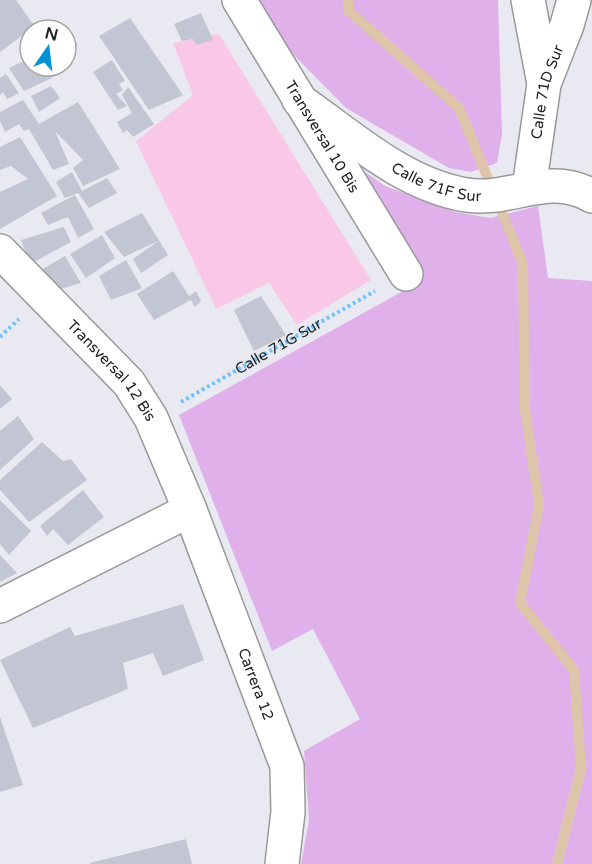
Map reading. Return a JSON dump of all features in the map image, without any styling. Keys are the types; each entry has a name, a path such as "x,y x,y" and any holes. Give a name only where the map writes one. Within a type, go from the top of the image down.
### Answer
{"street":[{"name":"Transversal 10 Bis","path":"239,0 406,274"},
{"path":"528,0 544,84"},
{"name":"Calle 71D Sur","path":"522,190 544,84 567,25 574,0"},
{"name":"Calle 71F Sur","path":"299,100 401,172 434,187 469,195 551,185 564,186 592,196"},
{"name":"Transversal 12 Bis","path":"0,251 129,383 151,418 190,510"},
{"path":"0,606 190,510"},
{"name":"Carrera 12","path":"190,510 287,766 288,812 282,864"}],"path":[{"name":"Calle 71G Sur","path":"151,418 406,274"}],"shaded area":[{"path":"257,0 498,0 502,134 497,163 471,172 449,168 346,108 279,40"},
{"path":"219,34 371,280 297,325 269,283 216,309 136,141 193,95 173,43"},
{"path":"351,162 385,186 455,212 490,218 538,206 548,278 592,281 592,864 301,864 309,820 304,751 360,719 313,629 272,651 179,415 423,280"}],"building":[{"path":"0,0 16,0 29,18 18,18 18,39 0,52"},
{"path":"201,13 213,40 196,45 193,39 182,41 174,24"},
{"path":"130,18 183,95 149,110 99,36"},
{"path":"112,60 125,81 119,84 123,90 116,94 127,106 118,110 93,72"},
{"path":"18,64 18,78 52,78 24,91 9,68"},
{"path":"6,74 19,93 7,99 3,92 0,95 0,78"},
{"path":"51,86 60,98 39,112 31,96"},
{"path":"128,87 154,124 133,137 127,130 123,133 117,122 132,113 122,95"},
{"path":"23,100 39,124 78,102 120,169 83,186 73,168 83,160 55,131 69,164 53,170 29,129 24,131 19,124 5,132 0,121 0,112"},
{"path":"20,137 57,196 0,229 0,192 28,179 11,166 0,170 0,147"},
{"path":"72,172 82,191 107,178 117,193 89,208 78,193 65,198 56,182"},
{"path":"75,195 94,229 78,238 68,217 48,225 41,213"},
{"path":"142,213 168,255 141,273 133,259 158,241 124,257 104,232"},
{"path":"64,227 71,242 30,264 21,240"},
{"path":"102,235 115,258 86,278 70,254"},
{"path":"65,256 81,283 51,292 34,274"},
{"path":"126,260 142,288 111,300 99,276"},
{"path":"173,271 189,296 196,291 201,301 195,307 191,300 154,320 137,294"},
{"path":"261,296 286,335 254,351 234,310"},
{"path":"0,385 12,399 0,409"},
{"path":"18,416 34,439 0,470 0,431"},
{"path":"42,442 63,461 71,459 87,480 29,522 0,490 0,480"},
{"path":"83,490 104,517 68,545 53,529 47,536 40,526"},
{"path":"0,500 31,531 9,555 0,544"},
{"path":"0,555 17,573 0,582"},
{"path":"183,604 204,660 163,676 153,653 123,663 128,689 33,728 0,660 70,627 75,636"},
{"path":"0,717 23,785 0,792"},
{"path":"186,839 192,864 90,864 90,863"}],"waterway":[{"path":"348,0 348,10 459,108 523,264 525,410 539,505 520,603 574,670 581,768 557,864"}]}
